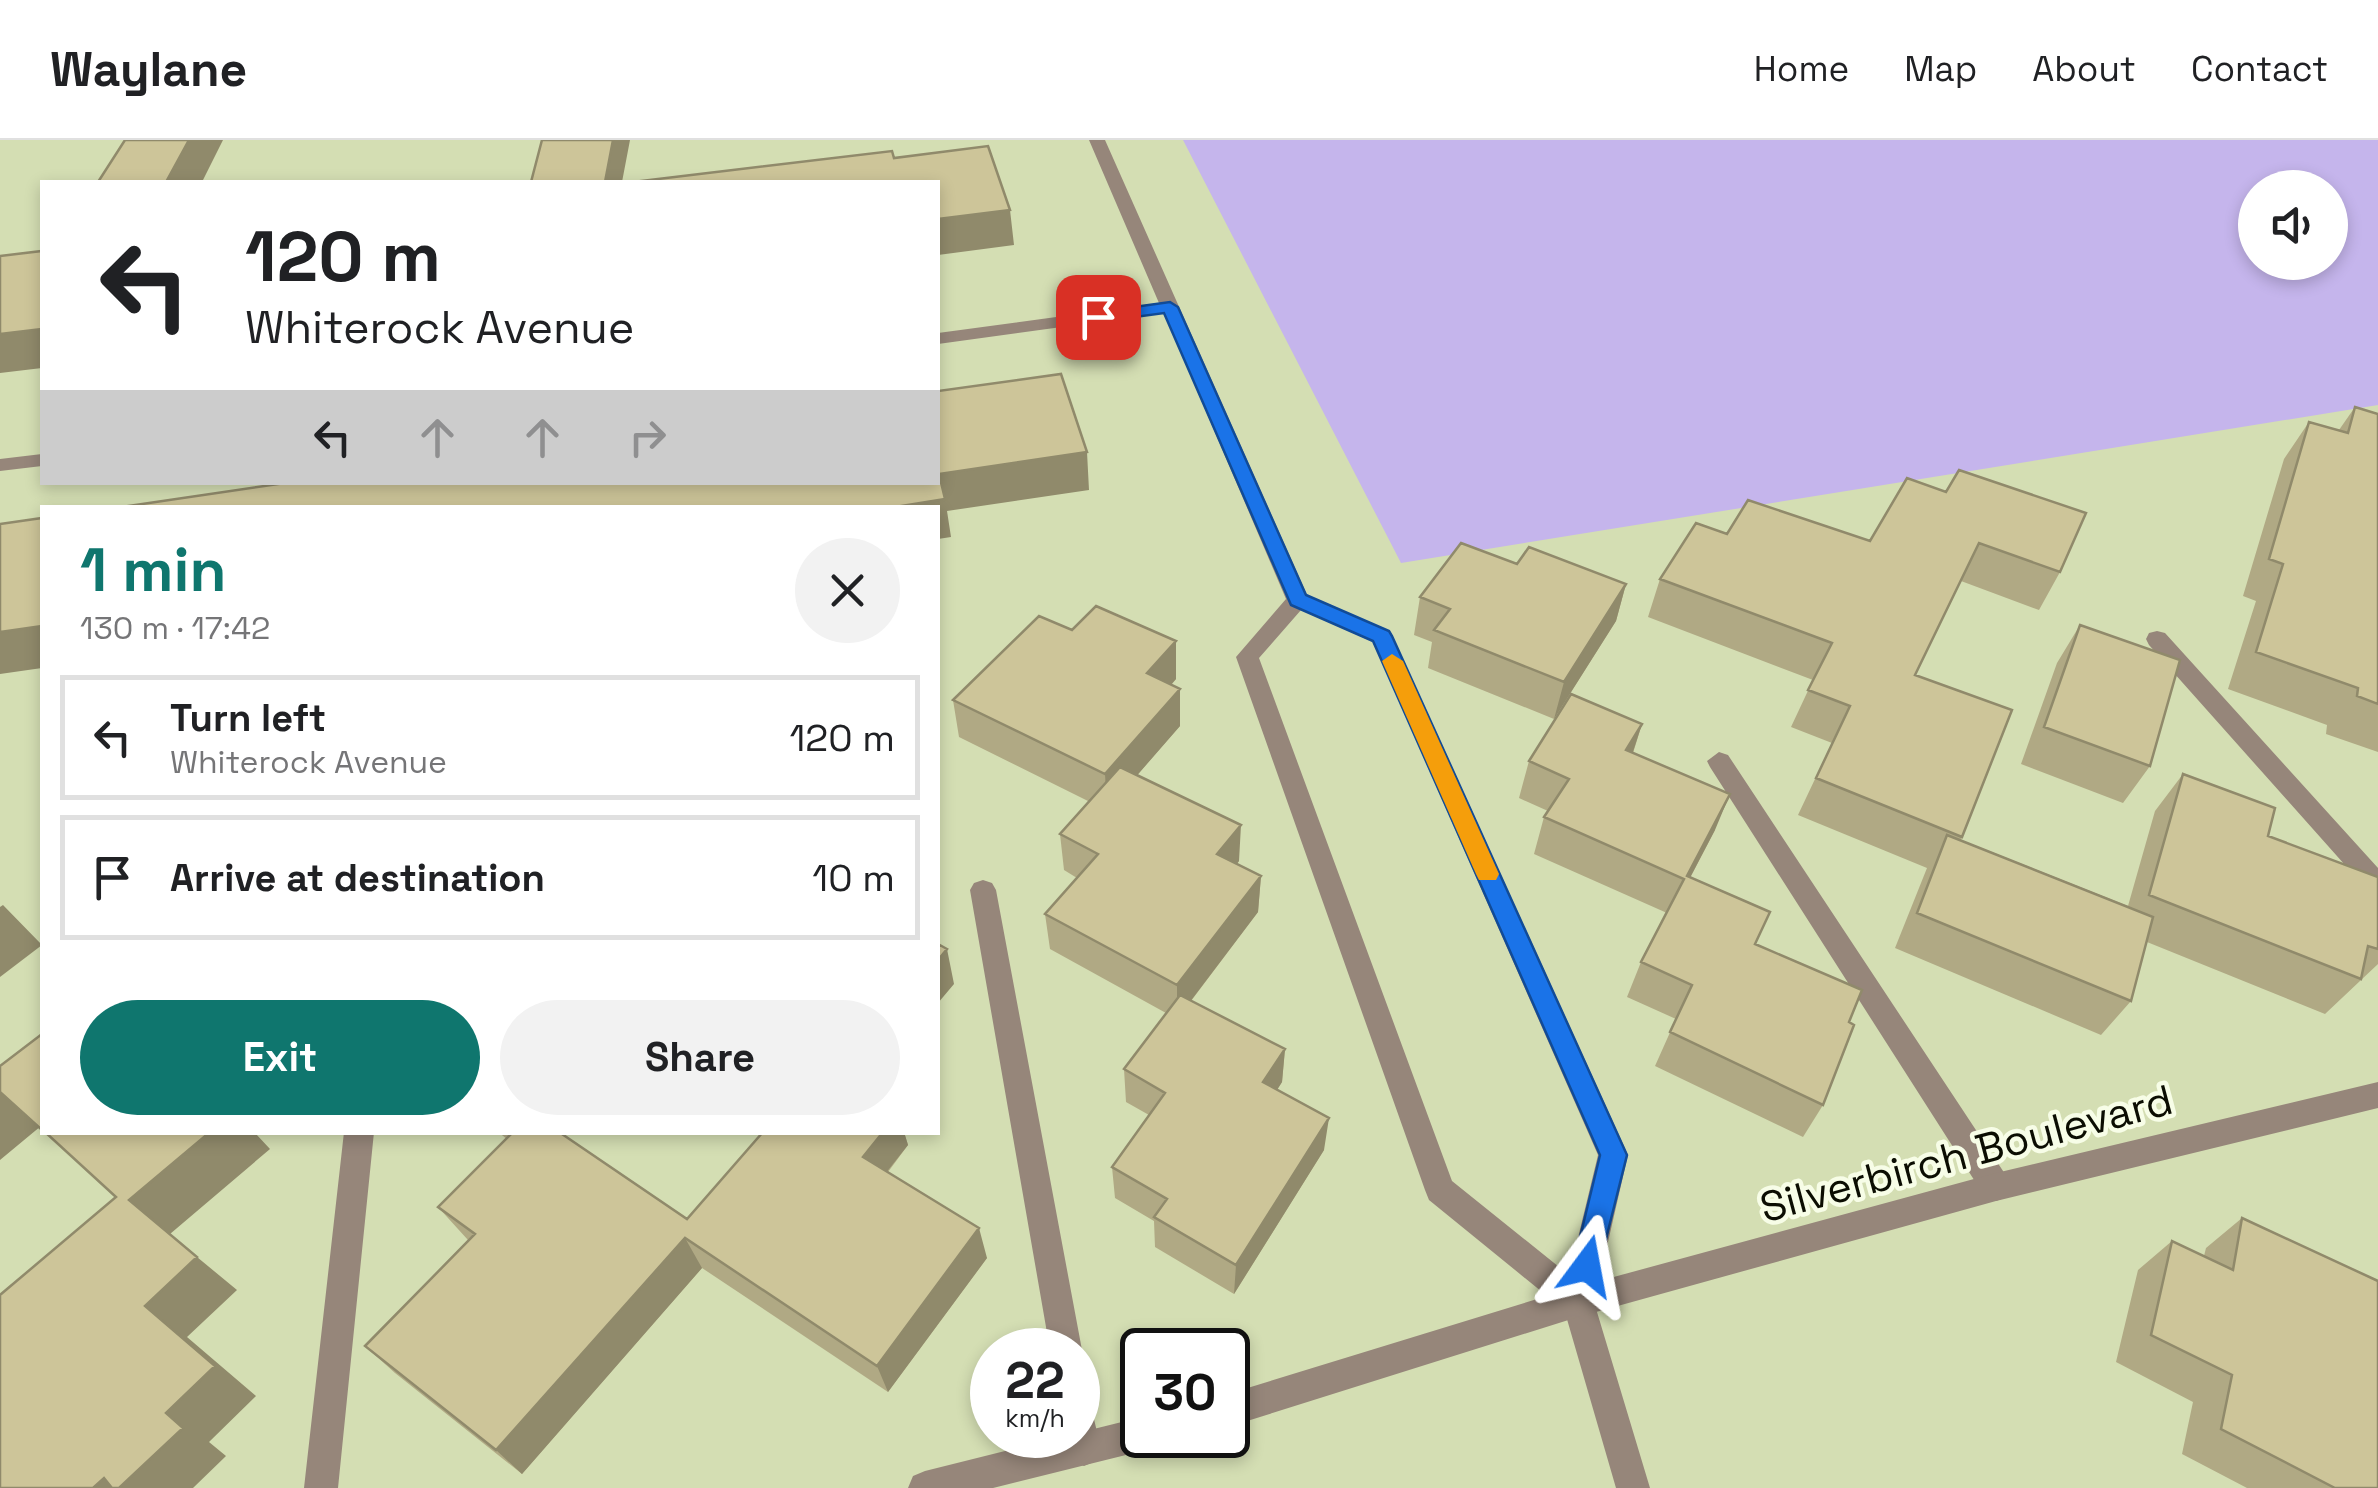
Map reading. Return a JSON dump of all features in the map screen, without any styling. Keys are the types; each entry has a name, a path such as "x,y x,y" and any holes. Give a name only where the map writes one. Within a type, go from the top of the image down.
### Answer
{"street":[{"path":"1098,140 1298,600 1382,636 1614,1155 1578,1302 1633,1488"},
{"path":"940,338 1170,307"},
{"path":"0,466 40,460"},
{"path":"1298,600 1247,657 1440,1190 1578,1302"},
{"path":"2157,639 2378,885"},
{"path":"1719,760 1996,1187"},
{"path":"983,890 1062,1328"},
{"name":"Silverbirch Boulevard","path":"1250,1403 1578,1302 1996,1187 2378,1096"},
{"path":"321,1488 359,1135"},
{"path":"925,1488 1047,1458"}],"shaded area":[{"path":"1183,140 2378,140 2378,405 1401,563"}],"building":[{"path":"125,140 189,140 167,180 99,180"},
{"path":"542,140 613,140 605,180 532,180"},
{"path":"988,146 1010,210 940,219 940,180 650,180 892,151 894,158"},
{"path":"40,251 40,329 0,334 0,256"},
{"path":"1061,374 1087,452 940,474 940,391"},
{"path":"2355,407 2378,414 2378,704 2357,696 2358,688 2256,652 2283,564 2269,559 2309,422 2348,433"},
{"path":"1959,470 2086,513 2060,572 1979,543 1915,675 2012,710 1962,837 1816,778 1850,706 1808,690 1832,643 1660,579 1696,523 1727,534 1748,500 1870,541 1907,478 1946,492"},
{"path":"940,478 945,499 908,505 135,505 272,485 940,485"},
{"path":"40,518 40,626 0,632 0,524"},
{"path":"1461,543 1517,564 1529,547 1626,584 1564,682 1434,630 1450,609 1420,597"},
{"path":"1096,606 1176,641 1147,673 1180,689 1105,774 953,700 1039,616 1072,630"},
{"path":"2080,625 2180,660 2150,766 2044,727"},
{"path":"1571,694 1642,724 1626,750 1730,794 1687,876 1770,912 1755,944 1862,990 1849,1022 1854,1025 1823,1105 1670,1032 1692,985 1641,962 1684,879 1544,817 1569,779 1529,761"},
{"path":"1120,767 1241,825 1217,854 1261,876 1177,985 1045,914 1098,854 1060,834"},
{"path":"2183,774 2275,808 2268,836 2378,877 2378,949 2368,946 2361,979 2149,895"},
{"path":"1947,835 2153,917 2131,1001 1917,913"},
{"path":"1180,995 1285,1049 1263,1082 1329,1118 1236,1265 1154,1217 1167,1199 1112,1167 1165,1093 1124,1069"},
{"path":"40,1036 40,1128 0,1092 0,1066"},
{"path":"48,1135 206,1135 129,1200 197,1257 145,1306 215,1366 166,1413 183,1428 119,1488 112,1488 104,1478 93,1488 0,1488 0,1295 116,1197"},
{"path":"510,1135 563,1135 687,1219 760,1135 881,1135 863,1157 979,1228 877,1366 685,1238 496,1450 365,1346 475,1234 438,1207"},
{"path":"2242,1218 2378,1281 2378,1488 2335,1488 2221,1429 2232,1375 2151,1335 2172,1241 2233,1270"}],"slow traffic":[{"path":"1392,661 1488,874"}],"route":[{"path":"1098,317 1170,307 1298,600 1382,636 1614,1155 1587,1266"}]}
